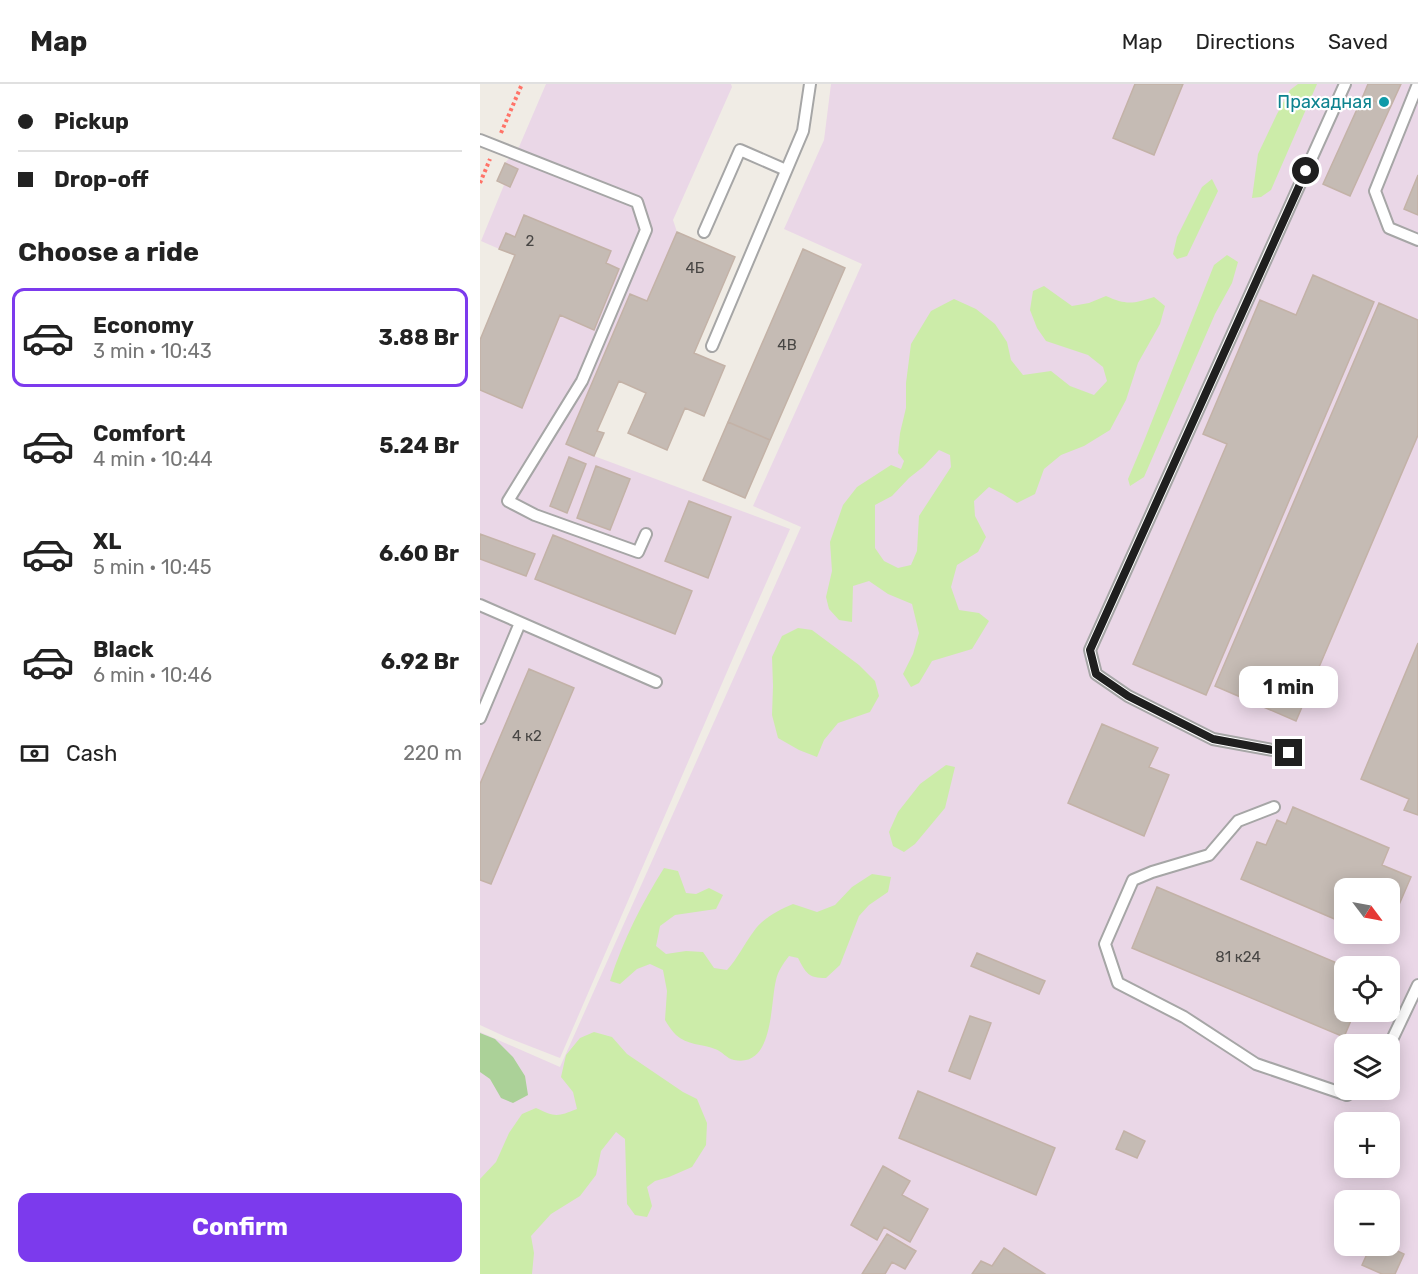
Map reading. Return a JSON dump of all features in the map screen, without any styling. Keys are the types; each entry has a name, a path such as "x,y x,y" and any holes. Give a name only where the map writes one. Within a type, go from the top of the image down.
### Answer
{"lane":[{"path":"712,346 803,131 810,84"},
{"path":"1289,753 1213,739 1128,696 1096,674 1090,650 1345,84"},
{"path":"1418,84 1375,191 1389,228 1418,240"},
{"path":"480,140 637,202 646,230 587,370 508,501 535,515 638,552 646,534"},
{"path":"704,232 740,150 786,170"},
{"path":"480,605 656,682"},
{"path":"480,718 520,623"},
{"path":"1274,807 1238,821 1209,855 1133,880 1106,944 1118,983 1184,1017 1256,1064 1334,1091"},
{"path":"1395,1034 1418,984"}],"shaded area":[{"path":"546,84 731,84 732,87 673,220 677,232 647,301 630,294 566,443 594,456 790,529 560,1058 480,1025 480,340 515,256 481,241 504,185 497,181 505,163 519,147"},
{"path":"831,84 1418,84 1418,1274 480,1274 480,1032 560,1067 801,527 753,506 862,264 784,229 824,140"}],"green space":[{"path":"1298,84 1317,84 1271,190 1261,197 1252,198 1258,154 1290,90"},
{"path":"1212,179 1218,191 1187,256 1177,259 1173,254 1177,237 1202,187"},
{"path":"1227,255 1238,262 1232,283 1215,314 1144,477 1130,486 1128,479 1214,265"},
{"path":"1044,286 1072,306 1089,303 1106,296 1130,303 1154,297 1165,306 1160,324 1138,363 1126,400 1110,430 1084,446 1061,455 1044,469 1035,494 1017,503 989,487 974,501 975,516 986,537 978,552 957,565 951,587 959,610 979,613 989,621 972,649 932,661 919,683 911,687 903,674 913,654 919,633 912,604 888,594 869,581 853,586 852,622 839,620 829,609 826,597 832,571 830,542 843,505 857,487 891,465 901,469 904,461 898,453 906,408 906,383 911,344 931,311 954,299 976,309 995,324 1007,342 1011,360 1023,375 1051,371 1070,386 1094,395 1107,381 1103,367 1088,355 1046,341 1037,328 1030,310 1033,291","holes":["939,450 950,455 951,467 919,516 917,551 911,565 898,568 884,561 875,548 875,505 892,496"]},
{"path":"798,628 812,630 859,665 875,681 879,696 870,712 838,723 824,740 817,757 778,738 772,715 772,657 782,636"},
{"path":"946,765 955,767 945,808 915,844 904,852 893,846 889,832 898,812 920,784"},
{"path":"664,868 678,871 686,893 696,894 709,888 723,895 716,909 675,915 660,926 656,946 666,954 686,951 703,952 714,968 727,970 758,926 777,912 793,904 817,912 835,905 852,887 872,874 891,877 888,892 869,905 859,916 840,965 826,978 811,976 798,958 789,956 777,977 771,1018 763,1045 757,1054 747,1060 734,1060 715,1049 685,1041 673,1032 665,1020 667,991 663,970 650,964 637,969 620,984 610,981 634,922"},
{"path":"594,1032 612,1037 627,1054 697,1099 707,1123 706,1145 692,1167 655,1181 647,1187 652,1206 647,1217 635,1215 627,1204 625,1139 616,1132 601,1151 596,1175 580,1196 551,1214 531,1236 534,1253 532,1274 480,1274 480,1179 496,1162 509,1133 522,1114 536,1108 556,1115 577,1109 573,1092 561,1077 566,1055 580,1038"},
{"path":"480,1033 495,1039 513,1057 525,1076 528,1095 513,1103 501,1098 490,1079 480,1072"}],"building":[{"path":"1135,84 1183,84 1154,155 1113,138"},
{"name":"Прахадная","path":"1368,84 1401,84 1390,108 1363,96"},
{"path":"1363,96 1390,108 1350,196 1323,184"},
{"path":"505,163 518,169 510,187 497,181"},
{"path":"1418,175 1418,215 1404,209"},
{"path":"524,215 611,251 606,263 619,269 594,330 560,315 522,408 480,390 480,340 515,255 499,249 506,233 515,237"},
{"path":"677,232 735,257 694,353 725,366 704,416 685,408 667,450 628,433 646,393 619,381 597,431 604,433 594,456 566,444 630,294 647,301"},
{"path":"803,249 845,268 770,440 728,422"},
{"path":"1313,275 1374,302 1206,695 1133,664 1227,444 1203,434 1260,300 1296,315"},
{"path":"1379,303 1418,320 1418,435 1296,721 1215,686"},
{"path":"728,422 770,440 745,498 703,480"},
{"path":"569,457 586,464 567,513 550,506"},
{"path":"596,466 630,479 610,530 577,518"},
{"path":"689,501 731,517 708,578 665,561"},
{"path":"480,534 535,554 526,576 480,559"},
{"path":"553,535 692,591 675,634 535,579"},
{"path":"1418,643 1418,815 1404,810 1409,799 1361,779"},
{"path":"529,669 574,688 491,884 480,880 480,784"},
{"path":"1102,724 1158,748 1149,767 1169,775 1144,836 1068,803"},
{"path":"1293,807 1389,848 1382,865 1411,877 1400,902 1400,878 1334,878 1334,919 1241,879 1257,842 1266,845 1277,820 1286,824"},
{"path":"1157,887 1334,962 1334,1022 1350,1022 1345,1034 1337,1034 1132,948"},
{"path":"977,953 1045,981 1039,994 971,966"},
{"path":"970,1016 991,1023 970,1079 949,1071"},
{"path":"918,1091 1055,1148 1036,1195 899,1138"},
{"path":"1124,1131 1145,1141 1137,1158 1116,1149"},
{"path":"883,1166 910,1181 902,1195 928,1209 910,1242 884,1227 877,1240 851,1225"},
{"path":"887,1234 916,1251 905,1269 892,1262 885,1274 862,1274"},
{"path":"1004,1248 1045,1274 972,1274 981,1261 992,1266"},
{"path":"1400,1252 1404,1254 1395,1274 1382,1274 1362,1265 1366,1256 1400,1256"}],"place":[{"name":"Прахадная","path":"1384,102"}],"route":[{"path":"1289,753 1213,739 1128,696 1096,674 1090,650 1306,171"}]}
